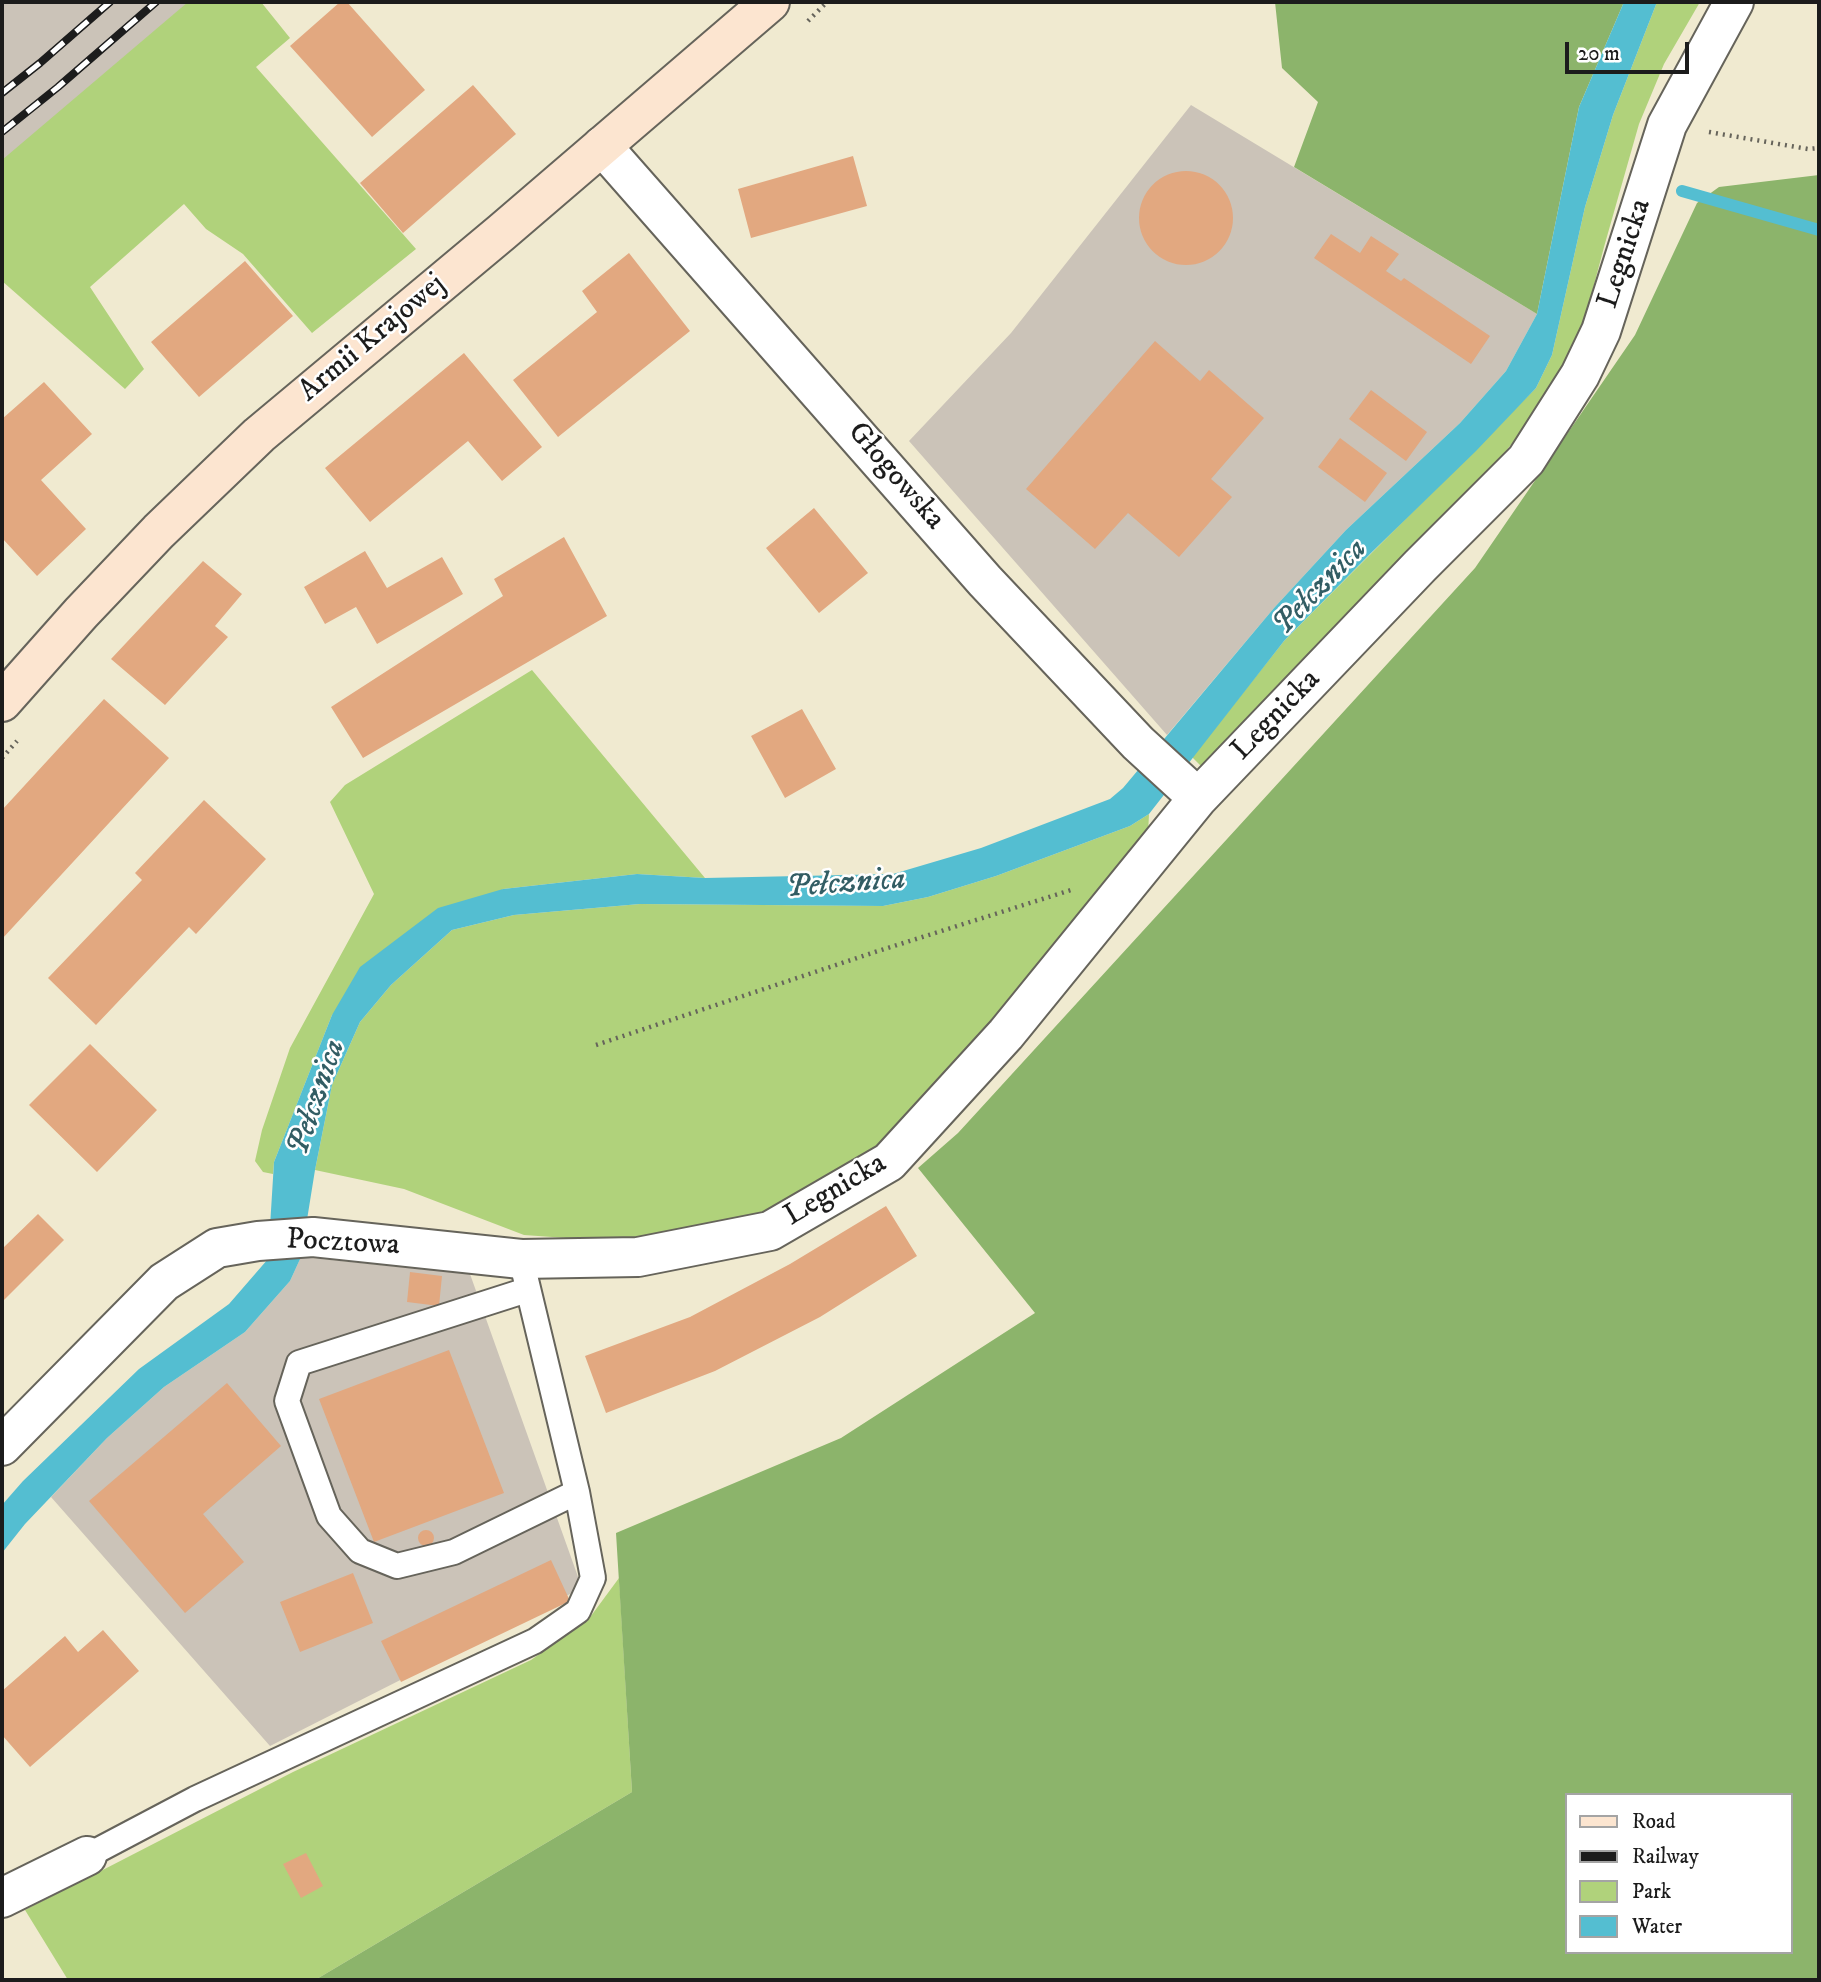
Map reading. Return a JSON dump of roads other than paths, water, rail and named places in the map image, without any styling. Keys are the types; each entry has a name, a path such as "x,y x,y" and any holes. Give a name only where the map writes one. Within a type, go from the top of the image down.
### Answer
{"main road":[{"name":"Armii Krajowej","path":"2,702 82,613 212,478 304,396 770,2"}],"street":[{"name":"Legnicka","path":"638,1257 770,1231 890,1162 1006,1034 1198,798 1420,566 1526,460 1580,375 1601,331 1667,125 1734,2"},
{"name":"Głogowska","path":"602,146 985,580 1138,743 1198,798"},
{"name":"Pocztowa","path":"2,1446 164,1282 217,1248 258,1241 313,1237 524,1274 638,1257"},
{"path":"2,1898 87,1856"}],"lane":[{"path":"87,1856 195,1799 535,1641 578,1611 593,1578 577,1492 524,1274 299,1363 287,1401 329,1516 360,1550 397,1566 454,1552 577,1492"}],"water":[{"name":"Pełcznica","path":"1624,2 1657,2 1613,115 1585,207 1552,355 1536,388 1284,641 1149,814 1130,826 996,876 928,897 883,906 640,904 514,915 452,930 391,985 360,1022 332,1085 301,1257 290,1281 245,1332 164,1387 107,1438 25,1524 2,1553 2,1505 23,1481 139,1369 229,1304 268,1259 274,1162 332,1015 360,967 438,908 503,889 637,874 705,878 893,874 981,848 1110,799 1123,788 1274,608 1346,530 1460,423 1506,371 1537,314 1579,107"}],"waterway":[{"path":"1682,191 1819,230"}],"railway":[{"path":"2,93 110,2"},
{"path":"2,132 156,2"}]}
